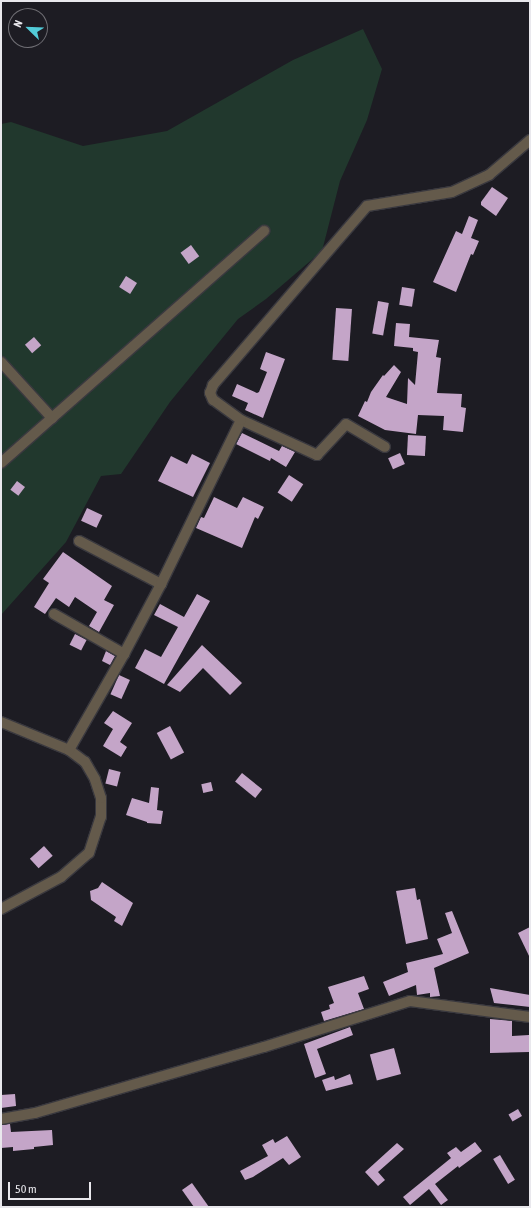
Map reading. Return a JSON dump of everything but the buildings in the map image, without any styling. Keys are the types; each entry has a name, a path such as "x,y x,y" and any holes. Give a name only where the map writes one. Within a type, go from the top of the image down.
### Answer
{"street":[{"path":"386,448 346,424 317,455 240,420 213,400 210,393 213,385 367,206 452,192 488,175 530,140"},
{"path":"1,463 264,231"},
{"path":"1,362 52,418"},
{"path":"69,750 124,654 240,420"},
{"path":"79,541 160,584"},
{"path":"54,614 124,654"},
{"path":"1,722 69,750 85,762 95,779 101,798 101,817 89,853 61,876 1,909"},
{"path":"1,1119 35,1113 264,1047 410,1001 530,1017"}],"green space":[{"path":"363,29 382,69 367,120 340,181 322,251 266,299 238,319 170,402 121,474 101,476 66,542 1,615 1,124 11,122 83,146 167,131 293,60"}]}
